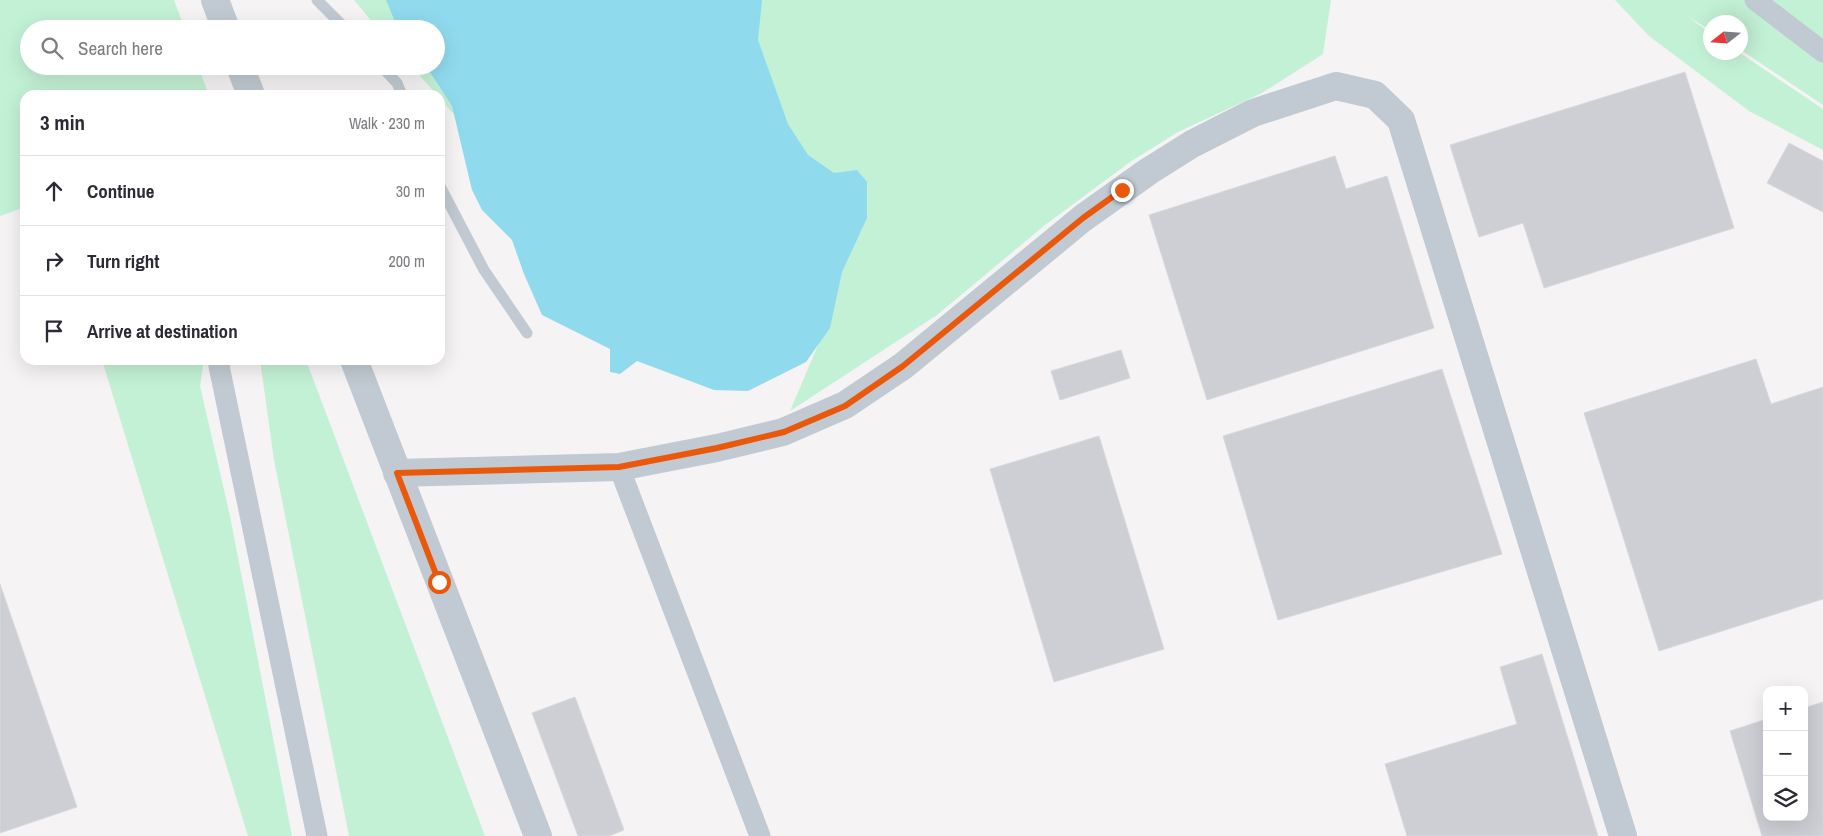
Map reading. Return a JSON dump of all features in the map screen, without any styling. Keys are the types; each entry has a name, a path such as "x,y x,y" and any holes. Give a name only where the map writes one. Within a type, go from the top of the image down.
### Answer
{"street":[{"path":"214,0 222,20"},
{"path":"1755,0 1823,52"},
{"path":"243,75 249,90"},
{"path":"397,473 619,467 717,448 784,432 845,406 903,366 1083,218 1149,171 1192,144 1253,113 1336,86 1375,95 1401,120 1623,836"},
{"path":"219,365 316,836"},
{"path":"356,365 538,836"},
{"path":"619,467 760,836"}],"lane":[{"path":"317,0 337,20"},
{"path":"389,75 397,83 400,90"},
{"path":"445,196 484,270 527,333"}],"green space":[{"path":"0,0 174,0 182,20 20,20 20,75 201,75 207,90 20,90 20,209 0,216"},
{"path":"354,0 1331,0 1323,54 1262,93 1178,132 1130,162 1045,225 937,315 790,411 833,310 506,172 445,105 445,90 433,90 419,75 445,75 445,20 371,20"},
{"path":"1615,0 1823,0 1823,105 1748,55 1748,15 1703,15 1703,26 1687,16 1703,28 1703,60 1748,60 1748,58 1823,109 1823,150 1749,111 1649,36"},
{"path":"104,365 203,365 200,386 230,516 292,836 248,836"},
{"path":"261,365 308,365 485,836 349,836 274,460"}],"water":[{"path":"386,0 762,0 758,40 788,124 808,155 834,173 857,170 867,182 867,218 842,272 830,328 806,362 748,391 714,390 637,361 620,374 610,372 610,349 542,315 512,240 482,210 472,190 452,106 445,95 445,90 442,90 432,75 445,75 445,20 394,20"}],"building":[{"path":"1685,72 1734,228 1544,288 1523,223 1479,237 1450,145"},
{"path":"1789,143 1823,161 1823,212 1767,183"},
{"path":"1335,156 1346,189 1387,176 1434,328 1207,400 1149,215"},
{"path":"1121,350 1130,378 1060,400 1051,371"},
{"path":"1756,359 1771,404 1823,387 1823,599 1659,651 1584,413"},
{"path":"1442,369 1502,554 1278,620 1223,436"},
{"path":"1099,436 1164,649 1054,682 990,469"},
{"path":"0,584 77,807 0,833"},
{"path":"1542,654 1598,836 1407,836 1385,764 1517,724 1500,667"},
{"path":"575,697 624,830 609,836 578,836 532,713"},
{"path":"1823,702 1823,836 1762,836 1730,731 1763,720 1763,821 1808,821 1808,707"}],"route":[{"path":"439,582 397,473 619,467 717,448 784,432 845,406 903,366 1083,218 1122,190"}]}
